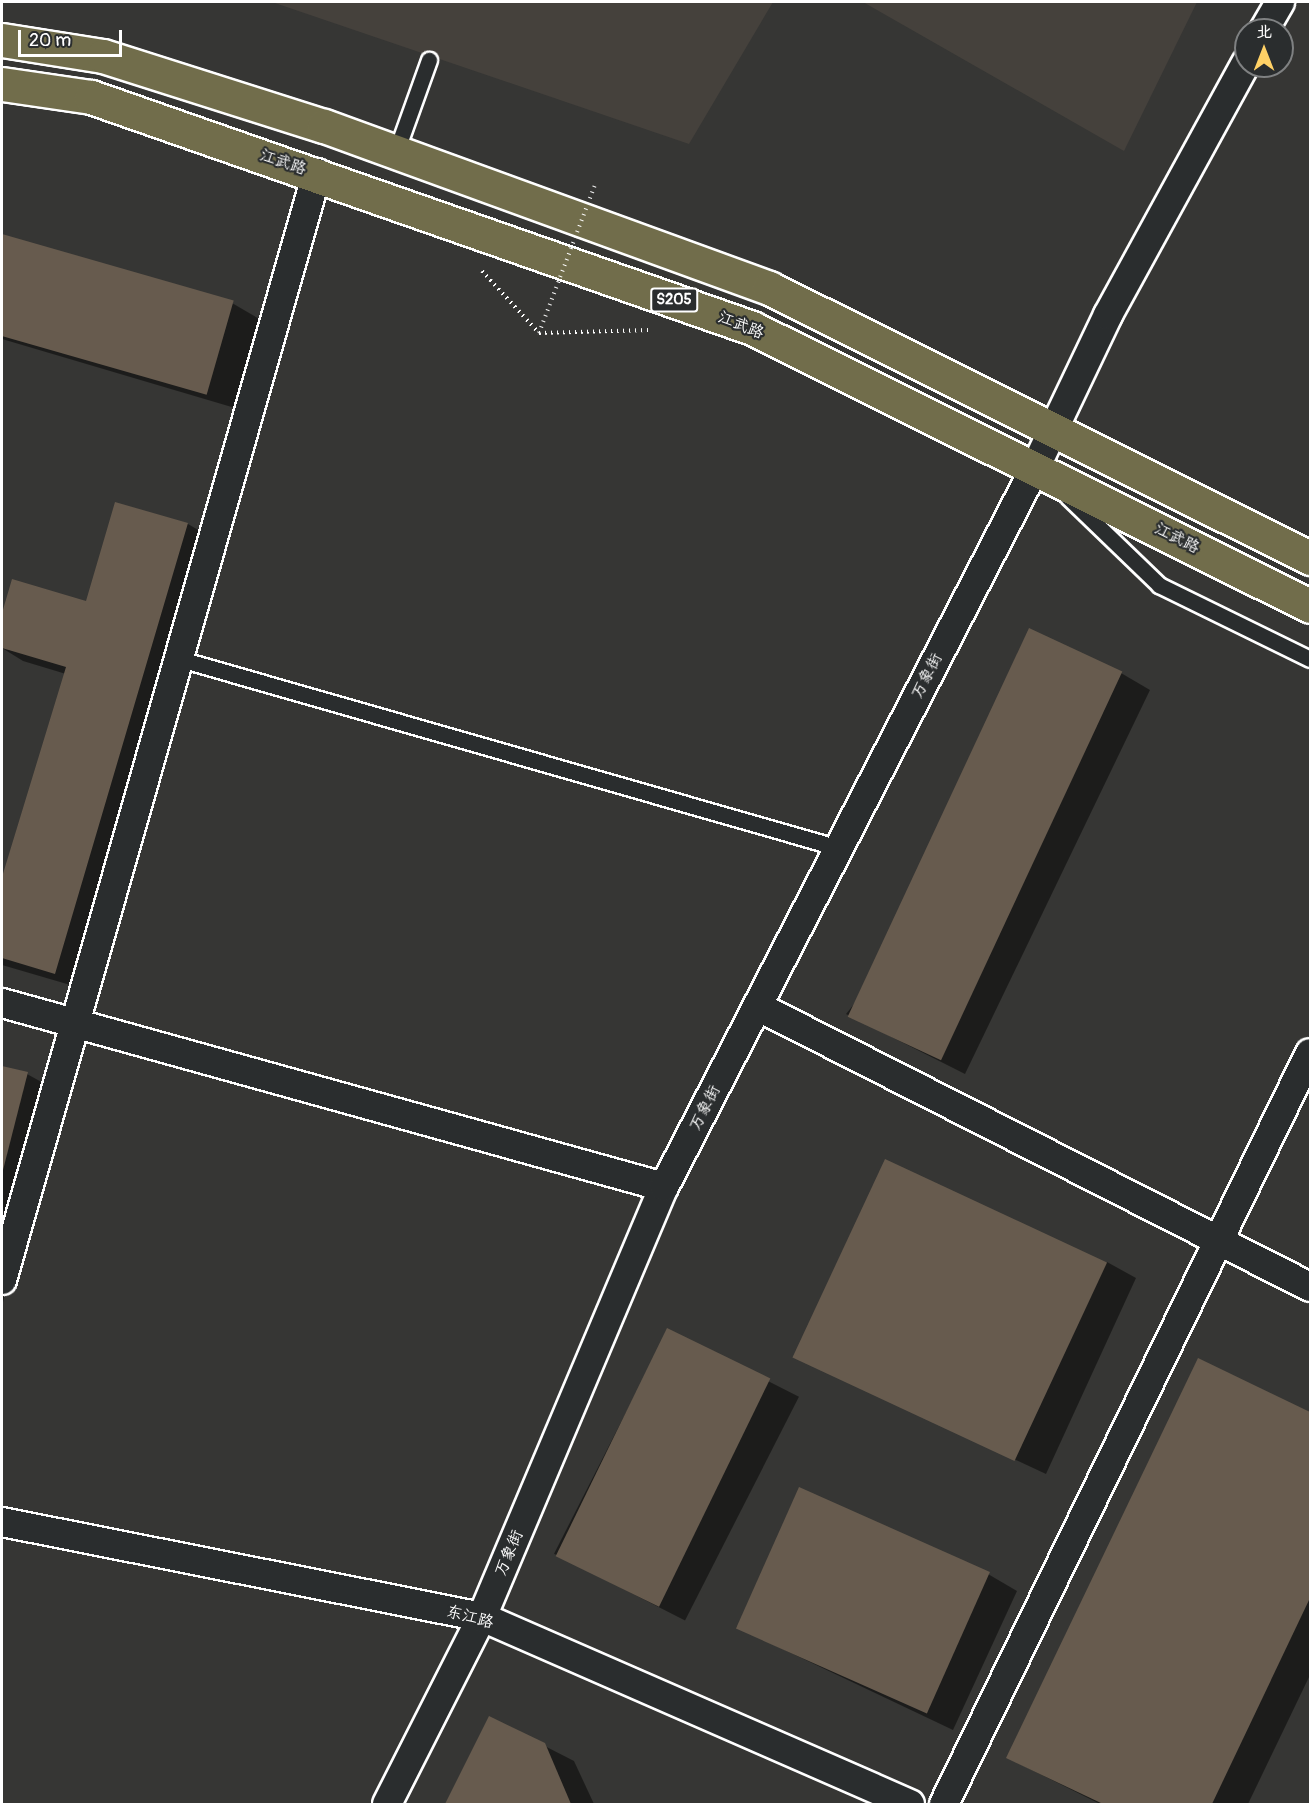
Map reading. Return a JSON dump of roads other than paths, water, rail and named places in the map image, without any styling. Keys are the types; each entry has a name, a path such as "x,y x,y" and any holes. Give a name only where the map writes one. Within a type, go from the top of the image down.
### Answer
{"main road":[{"name":"S205","path":"2,40 103,56 396,152 769,288 1055,428 1311,558"},
{"name":"江武路","path":"2,84 91,98 317,173 752,328 1036,466 1311,606"}],"street":[{"path":"1271,18 1280,2"},
{"name":"万象街","path":"387,1804 482,1617 664,1187 1036,466 1107,315 1238,78"},
{"path":"2,1280 77,1024 317,173"},
{"path":"2,1003 664,1187"},
{"path":"758,1006 1216,1241 1311,1287"},
{"path":"944,1804 1216,1241 1311,1053"},
{"name":"东江路","path":"2,1522 482,1617 910,1804"}],"lane":[{"path":"396,152 429,60"},
{"path":"1036,466 1159,585 1311,659"},
{"path":"180,659 839,848"}]}
